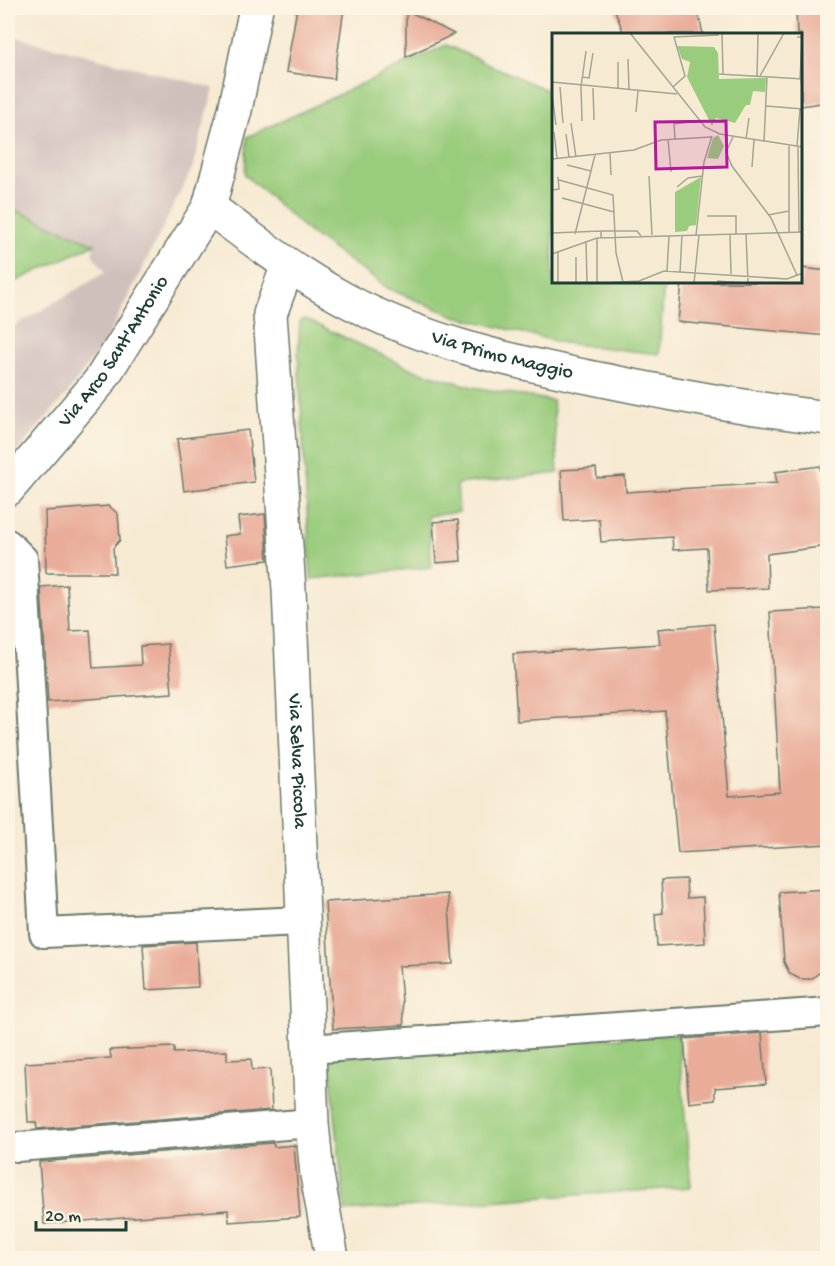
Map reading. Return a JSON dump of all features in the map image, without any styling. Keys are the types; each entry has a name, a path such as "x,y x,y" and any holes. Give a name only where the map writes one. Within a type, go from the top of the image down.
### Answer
{"street":[{"name":"Via Arco Sant'Antonio","path":"8,489 100,381 209,207 235,110 256,8"},
{"name":"Via Primo Maggio","path":"209,207 288,265 346,300 431,336 527,364 738,407 828,418"},
{"name":"Via Selva Piccola","path":"288,265 270,314 289,590 312,1123 319,1185 333,1258"},
{"path":"8,544 23,559 44,933 302,921"},
{"path":"309,1049 828,1012"},
{"path":"17,1148 312,1123"}],"shaded area":[{"path":"8,35 214,88 192,169 107,339 66,395 8,462 8,330 106,272 92,254 94,244 8,207"}],"green space":[{"path":"446,45 552,93 552,284 664,284 659,354 563,343 455,316 389,289 309,232 245,175 247,137"},
{"path":"8,207 95,244 8,285"},
{"path":"305,319 414,370 473,387 553,401 558,473 457,484 459,512 428,516 432,567 311,579 298,353 300,321"},
{"path":"678,1034 691,1187 345,1211 329,1057"}],"building":[{"path":"297,8 344,8 334,79 286,72"},
{"path":"614,8 697,8 703,33 624,33"},
{"path":"796,8 828,8 828,102 802,106 802,33 797,33"},
{"path":"406,10 454,34 406,57"},
{"path":"802,268 828,271 828,336 678,322 682,284 802,284"},
{"path":"248,430 254,482 184,491 177,439"},
{"path":"820,466 828,519 828,546 767,554 768,588 709,590 707,548 673,550 672,537 601,542 599,519 564,521 561,470 596,468 597,478 625,476 626,492 777,483 775,472"},
{"path":"109,506 118,514 120,540 113,548 115,573 46,573 45,511"},
{"path":"265,514 268,560 227,565 224,536 240,534 238,517"},
{"path":"458,520 461,561 436,563 433,522"},
{"path":"67,585 70,631 90,630 93,668 141,665 140,646 168,644 172,693 48,702 41,587"},
{"path":"825,609 828,658 828,844 678,853 665,711 517,721 513,654 660,644 658,629 714,624 729,796 780,792 770,612"},
{"path":"686,879 687,898 703,897 705,943 657,946 655,914 663,913 661,880"},
{"path":"828,889 828,954 820,972 811,979 800,979 790,974 784,962 779,892"},
{"path":"448,894 453,964 399,966 404,1025 333,1029 325,902"},
{"path":"196,942 198,987 146,990 143,945"},
{"path":"762,1033 766,1084 715,1088 715,1100 689,1103 684,1039"},
{"path":"174,1047 174,1053 227,1051 227,1060 251,1059 252,1070 270,1069 272,1110 37,1129 36,1122 28,1122 25,1063 111,1058 110,1050"},
{"path":"273,1143 274,1147 294,1145 300,1217 229,1222 228,1210 44,1224 39,1162"}]}
